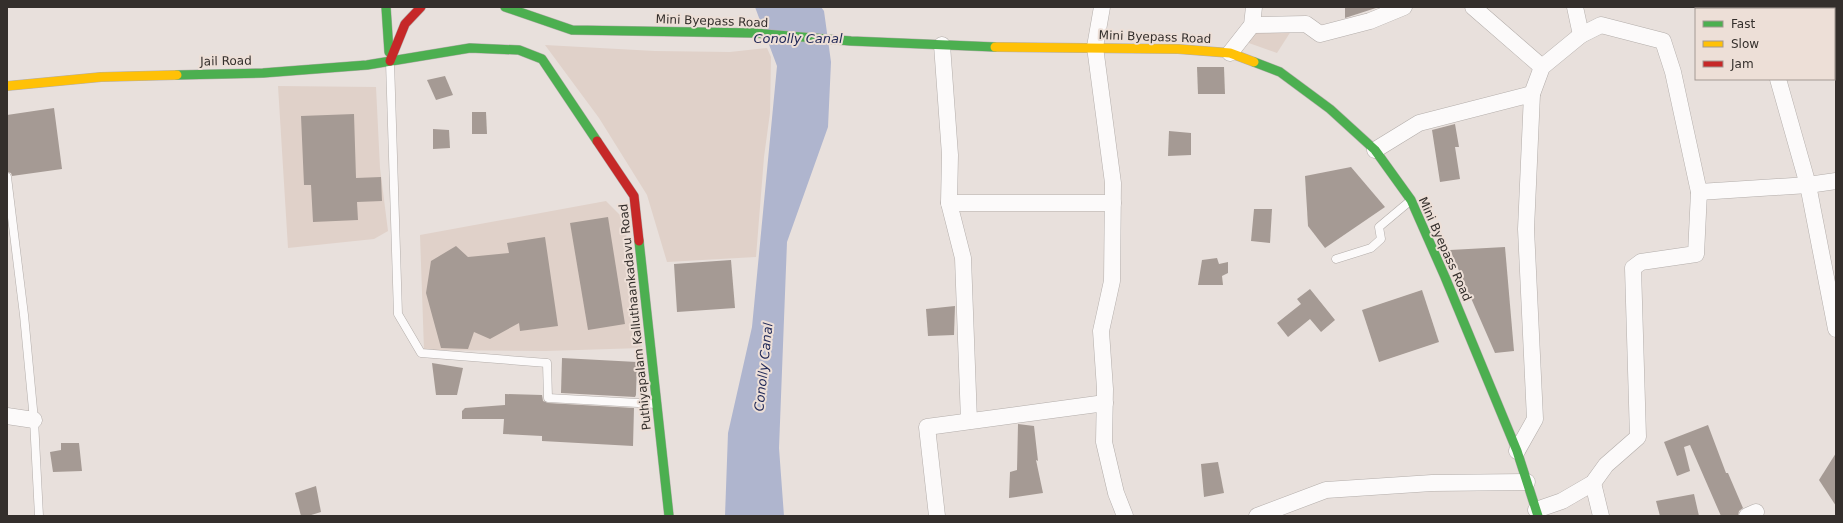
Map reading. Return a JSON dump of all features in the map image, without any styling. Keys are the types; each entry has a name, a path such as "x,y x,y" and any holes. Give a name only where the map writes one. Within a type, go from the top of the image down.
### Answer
{"main road":[{"path":"386,7 390,61"},
{"path":"390,61 400,34 407,22 421,7"},
{"name":"Mini Byepass Road","path":"505,7 572,30 754,33 851,42 1022,48 1095,47 1178,49 1230,53 1280,72 1330,108 1375,150 1411,200 1445,277 1517,451 1537,513"},
{"path":"390,61 397,19"},
{"name":"Puthiyapalam Kalluthaankadavu Road","path":"390,61 470,48 519,50 542,59 634,196 669,516"},
{"name":"Jail Road","path":"7,86 101,77 263,73 367,65 390,61"}],"street":[{"path":"1102,7 1095,47 1113,183 1112,281 1101,331 1105,404 1104,442 1116,492 1125,516"},
{"path":"1230,53 1252,25 1254,7"},
{"path":"1252,25 1306,24 1320,34 1370,21 1404,7"},
{"path":"1473,7 1542,67"},
{"path":"1575,7 1581,35"},
{"path":"1517,451 1535,419 1526,229 1532,94 1542,67 1581,35 1601,25 1663,41 1673,72 1699,192 1696,254 1641,262 1633,268 1638,437 1606,465 1593,483 1562,501 1537,513"},
{"path":"942,45 950,155 949,203 963,258 968,421"},
{"path":"1778,80 1808,185 1836,329"},
{"path":"1375,150 1419,123 1532,94"},
{"path":"1699,192 1808,185 1836,181"},
{"path":"949,203 1113,203"},
{"path":"937,516 927,427 1105,404"},
{"path":"7,416 34,420"},
{"path":"1257,516 1290,511 1326,490 1432,483 1527,482"},
{"path":"1593,483 1601,516"}],"lane":[{"path":"390,61 398,314 421,353 547,363 548,398 657,404"},
{"path":"7,177 24,315 34,420 39,516"},
{"path":"1336,259 1371,248 1381,239 1379,227 1411,200"}],"shaded area":[{"path":"1293,28 1277,53 1246,42 1253,33"},
{"path":"545,45 655,51 730,52 767,48 771,57 770,113 764,157 756,257 667,262 647,195 599,118"},
{"path":"278,86 376,87 380,168 388,231 374,239 288,248"},
{"path":"606,201 624,219 642,348 546,351 424,350 420,235"}],"water":[{"name":"Conolly Canal","path":"755,7 821,7 824,11 831,62 828,127 787,242 779,448 784,516 725,516 728,433 752,327 777,66"}],"building":[{"path":"1345,7 1379,7 1345,18"},
{"path":"1197,67 1224,67 1225,94 1198,94"},
{"path":"445,76 453,95 436,100 427,80"},
{"path":"54,108 62,169 12,176 11,173 7,172 7,115"},
{"path":"472,112 486,112 487,134 472,134"},
{"path":"354,114 356,178 381,177 382,201 357,202 358,220 313,222 311,185 304,185 301,116"},
{"path":"1455,124 1459,147 1455,147 1460,179 1440,182 1432,130"},
{"path":"433,129 449,130 450,148 433,149"},
{"path":"1169,131 1191,133 1191,155 1168,156"},
{"path":"1351,167 1385,207 1325,248 1308,226 1305,176"},
{"path":"1254,209 1272,209 1270,243 1251,241"},
{"path":"608,217 625,324 588,330 570,223"},
{"path":"545,237 558,326 520,331 519,323 490,339 474,332 468,349 441,348 426,293 431,261 456,246 468,257 509,253 507,243"},
{"path":"1505,247 1514,351 1495,353 1450,250"},
{"path":"1217,258 1219,264 1228,262 1228,273 1222,276 1223,285 1198,285 1202,260"},
{"path":"731,260 735,308 677,312 674,264"},
{"path":"1310,289 1335,320 1321,332 1310,319 1288,337 1277,323 1301,304 1297,299"},
{"path":"1422,290 1439,342 1379,362 1362,310"},
{"path":"955,306 954,335 928,336 926,309"},
{"path":"562,358 637,362 635,397 561,393"},
{"path":"432,363 463,368 457,395 436,395"},
{"path":"505,394 542,395 543,401 548,403 634,408 633,446 542,441 542,436 503,434 504,419 462,419 462,411 465,408 505,405"},
{"path":"1018,424 1034,426 1038,461 1036,460 1043,493 1009,498 1010,472 1017,470"},
{"path":"1708,425 1726,473 1728,473 1743,508 1739,511 1738,516 1721,516 1690,445 1684,447 1690,471 1677,476 1664,442"},
{"path":"61,443 79,443 82,471 53,472 50,452 61,450"},
{"path":"1836,453 1836,506 1819,480"},
{"path":"1218,462 1224,493 1204,497 1201,464"},
{"path":"316,486 321,512 308,516 301,516 295,493"},
{"path":"1694,494 1699,516 1660,516 1656,501"}],"traffic: fast":[{"path":"386,7 389,52"},
{"path":"505,7 572,30 754,33 851,41 995,47"},
{"path":"177,75 263,73 367,65 470,48 519,50 542,59 597,141"},
{"path":"1254,62 1280,72 1330,109 1375,150 1411,200 1445,277 1517,451 1538,516"},
{"path":"639,241 669,516"}],"traffic: slow":[{"path":"995,47 1178,49 1230,53 1254,62"},
{"path":"7,86 101,77 177,75"}],"traffic: jam":[{"path":"390,61 405,24 421,7"},
{"path":"597,141 634,196 639,241"}]}
